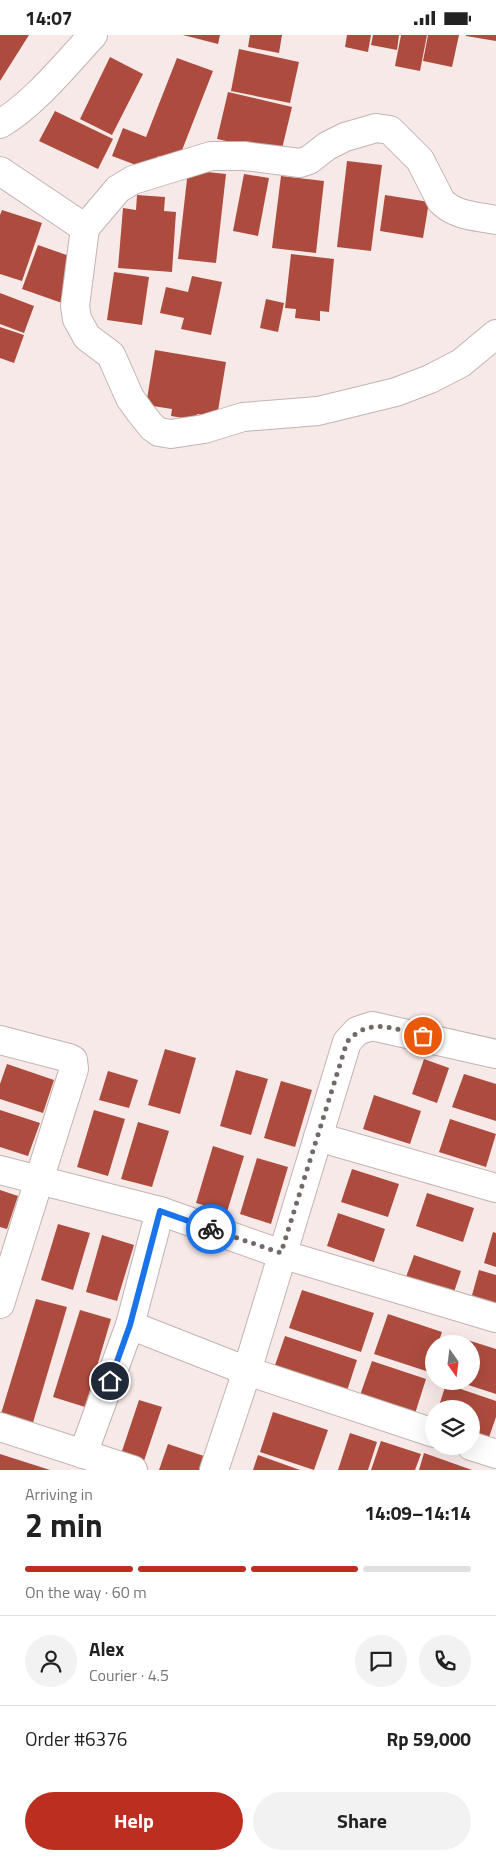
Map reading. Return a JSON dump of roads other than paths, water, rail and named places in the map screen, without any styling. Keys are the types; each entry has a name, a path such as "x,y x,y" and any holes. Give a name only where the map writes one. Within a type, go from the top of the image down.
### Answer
{"street":[{"path":"0,124 11,118 42,89 93,35"},
{"path":"496,220 452,211 441,201 428,172 407,145 390,130 376,128 345,137 327,146 310,160 300,163 253,157 211,156 133,180 118,189 85,228 75,306 77,319 87,337 111,355 130,398 152,427 160,432 171,434 204,429 243,417 318,411 396,392 430,379 461,363 496,334"},
{"path":"0,171 85,228"},
{"path":"214,1470 247,1371 281,1253 347,1042 357,1031 372,1026 386,1027 496,1054"},
{"path":"0,1040 73,1060 74,1069 1,1299"},
{"path":"318,1137 496,1188"},
{"path":"0,1170 160,1211 281,1253 496,1318"},
{"path":"82,1454 130,1325 160,1211"},
{"path":"130,1325 247,1371 425,1430"},
{"path":"0,1427 133,1470"},
{"path":"480,1449 496,1454"}]}
